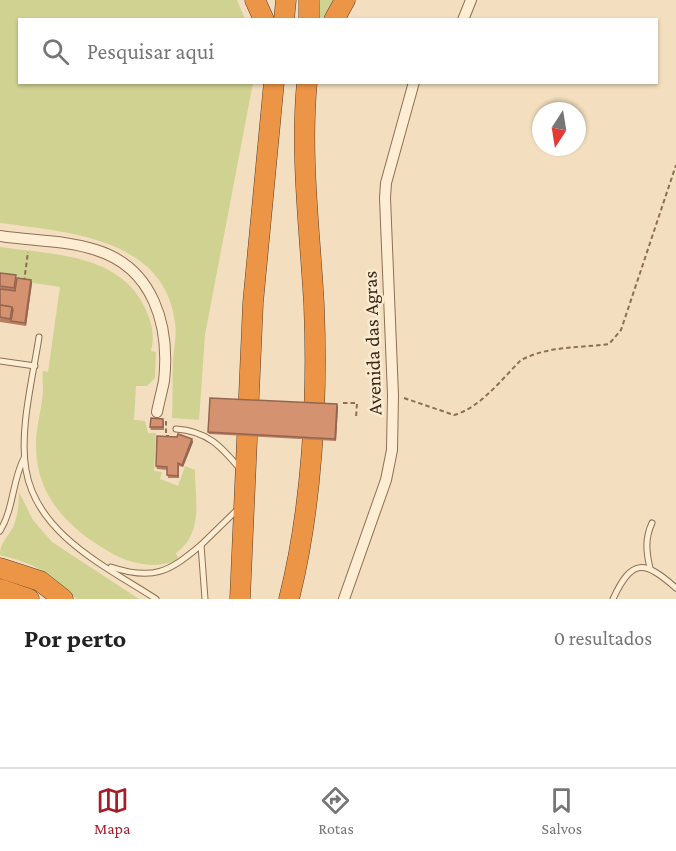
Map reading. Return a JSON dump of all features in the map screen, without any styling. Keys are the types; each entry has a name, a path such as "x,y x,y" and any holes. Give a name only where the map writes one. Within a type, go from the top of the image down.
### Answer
{"highway":[{"path":"255,0 263,18"},
{"path":"284,18 286,0"},
{"path":"309,0 309,18"},
{"path":"335,18 345,0"},
{"path":"240,599 242,505 255,282 274,84"},
{"path":"289,599 304,526 314,381 314,307 305,128 307,84"},
{"path":"0,568 40,581 63,599"},
{"path":"0,589 29,599"}],"street":[{"path":"464,18 471,0"},
{"name":"Avenida das Agras","path":"344,599 386,480 392,450 393,395 385,198 386,183 413,84"},
{"path":"0,236 97,250 125,265 147,287 159,309 164,331 164,380 157,412"}],"lane":[{"path":"39,337 25,456 32,491 48,519 64,536 156,599"},
{"path":"0,361 35,366"},
{"path":"176,429 193,430 204,435 244,473"},
{"path":"0,531 12,504 17,472 25,456"},
{"path":"103,564 127,572 161,573 173,568 201,545 242,505"},
{"path":"650,568 646,546 647,533 652,523"},
{"path":"201,545 205,599"},
{"path":"613,599 628,572 635,568 650,568 676,588"},
{"path":"666,579 676,579"}],"path":[{"path":"393,395 454,415 472,407 521,360 530,355 547,350 609,344 621,330 676,165"},
{"path":"24,284 29,240"},
{"path":"343,403 357,403 356,418"}],"green space":[{"path":"0,0 237,0 245,18 18,18 18,84 253,84 205,335 199,420 172,418 175,323 167,294 153,272 133,256 109,244 54,230 0,223"},
{"path":"320,0 338,0 328,18 319,18"},
{"path":"0,247 63,255 103,267 120,277 135,291 146,310 152,330 151,351 156,352 155,378 147,386 136,386 134,420 145,421 148,433 156,433 154,471 162,472 160,479 178,486 185,466 195,470 196,515 194,526 185,545 176,553 178,559 154,565 120,558 82,534 69,522 48,495 41,480 37,462 36,436 43,395 43,371 48,372 60,287 0,278"},
{"path":"19,492 33,520 52,542 139,599 76,599 42,570 0,555 1,546 15,521"}],"building":[{"path":"0,273 16,275 14,288 0,286"},
{"path":"17,278 31,280 25,323 11,321 12,307 0,305 0,289 15,291"},
{"path":"0,305 12,307 10,319 0,317"},
{"path":"210,398 337,404 335,439 208,432"},
{"path":"151,418 163,419 163,427 150,427"},
{"path":"178,434 192,439 182,465 178,463 178,476 167,475 167,467 156,466 157,436 177,437"}]}
